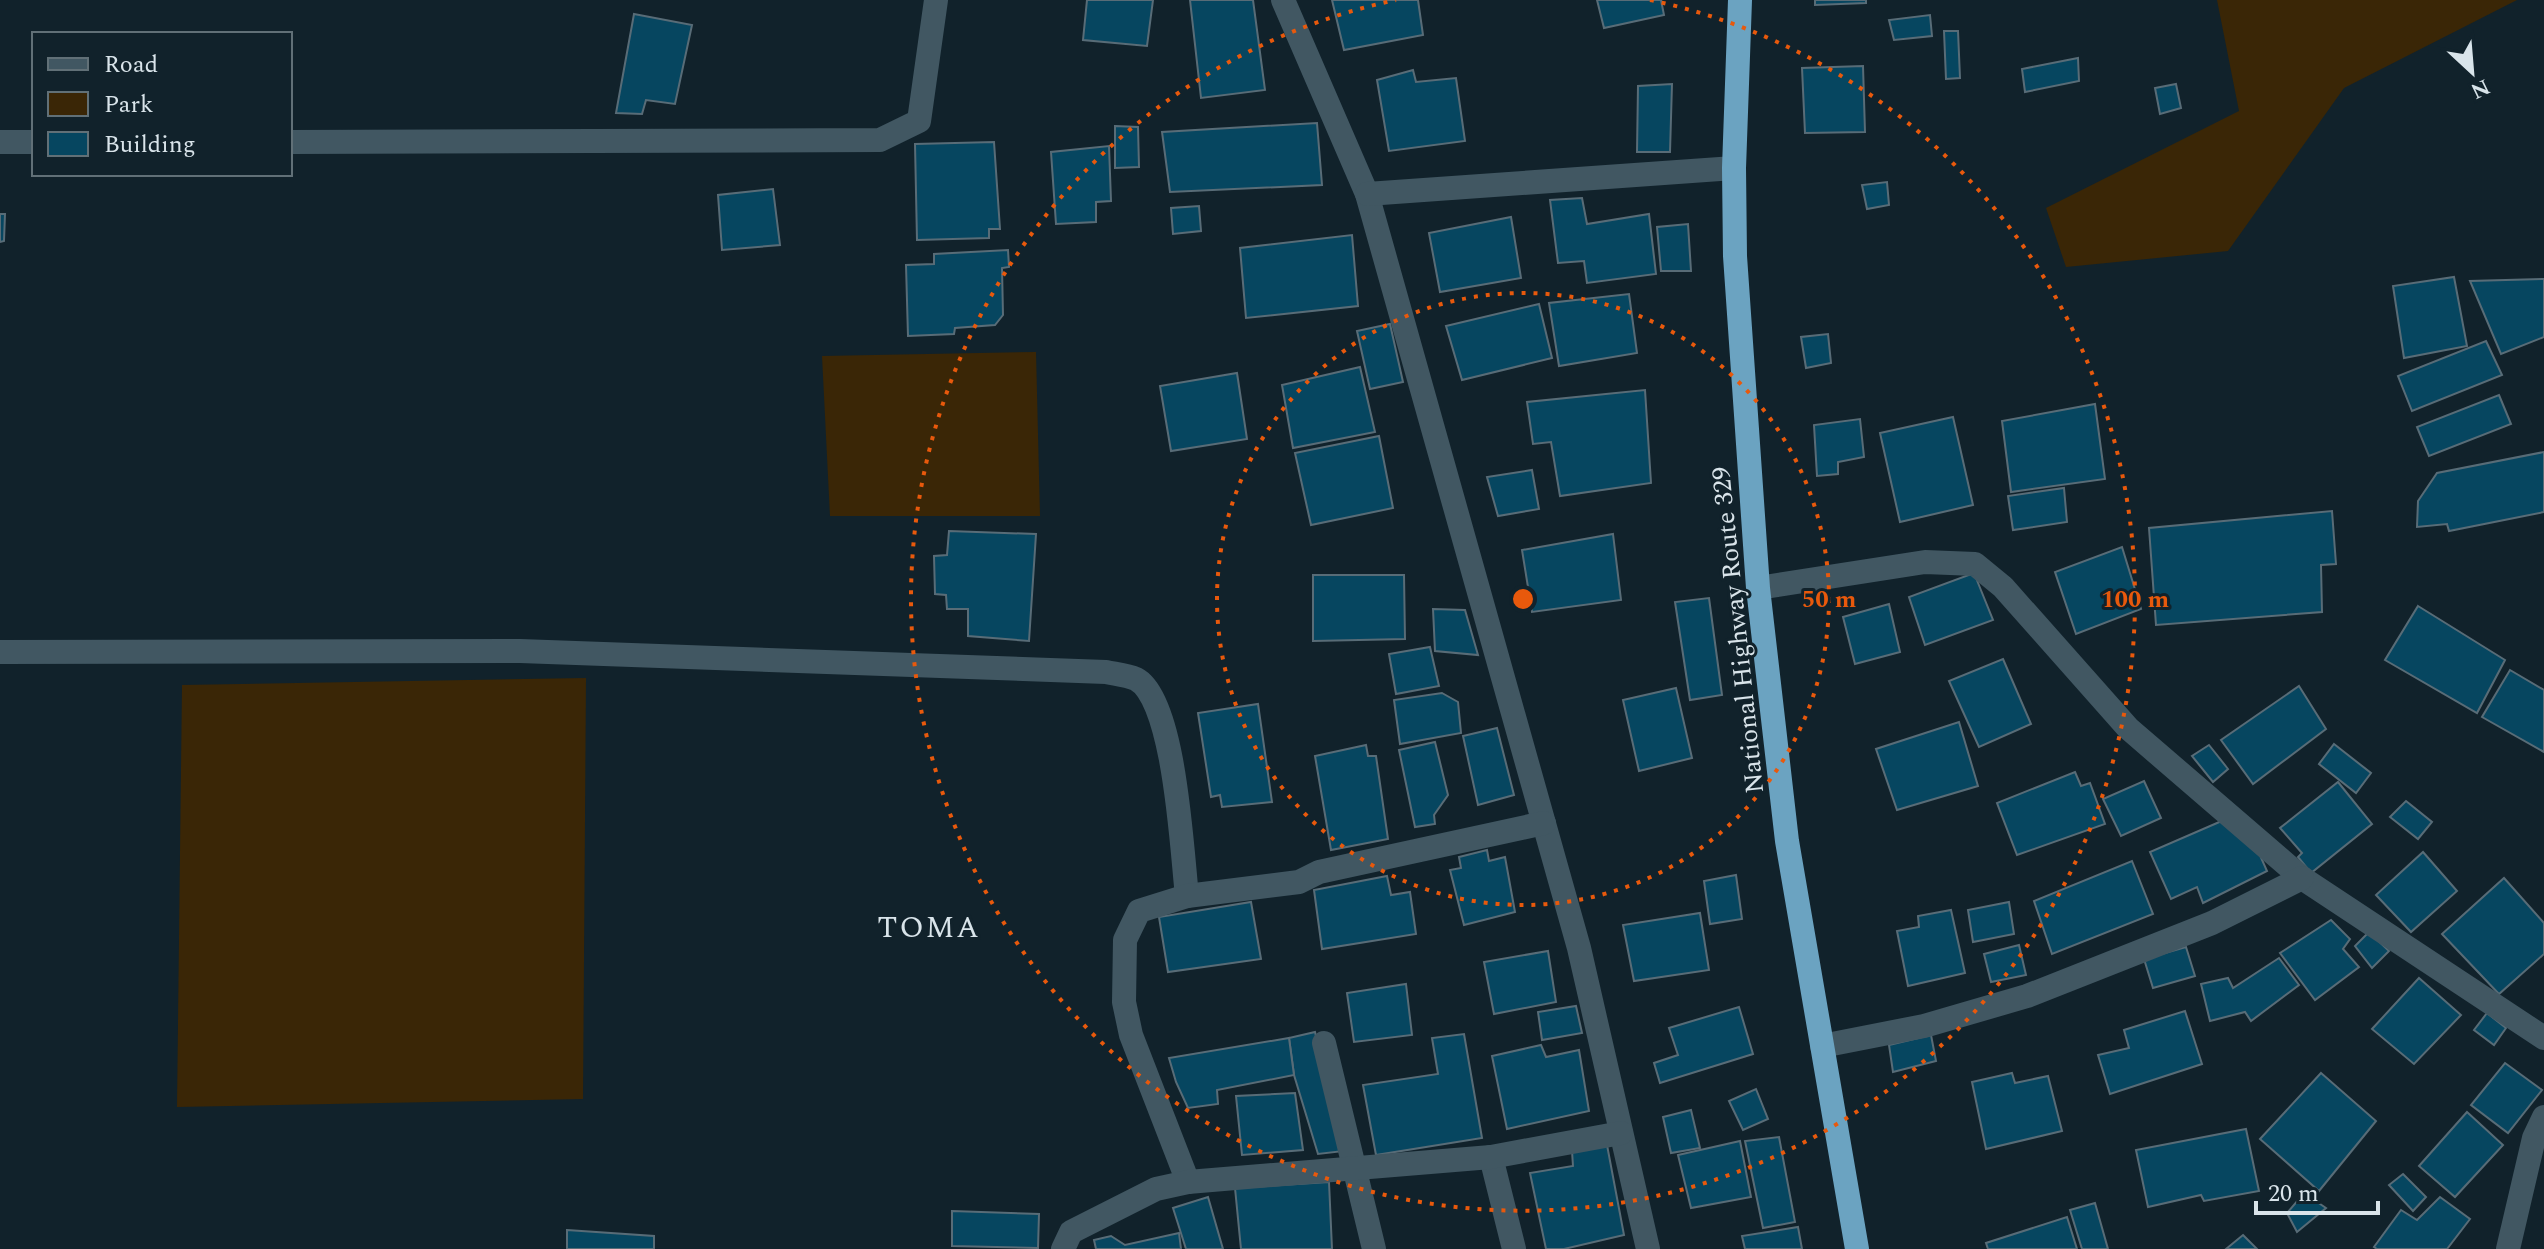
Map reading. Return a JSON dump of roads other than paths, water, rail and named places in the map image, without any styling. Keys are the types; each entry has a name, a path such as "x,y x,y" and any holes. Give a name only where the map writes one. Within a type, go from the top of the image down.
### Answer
{"highway":[{"name":"National Highway Route 329","path":"1740,0 1734,168 1735,256 1758,588 1787,841 1857,1249"}],"street":[{"path":"292,142 880,140 919,121 936,0"},
{"path":"1283,0 1367,194 1579,948 1648,1249"},
{"path":"0,142 32,142"},
{"path":"1367,194 1734,168"},
{"path":"1758,588 1925,562 1975,564 2003,587 2128,728 2302,878 2544,1038"},
{"path":"0,652 520,651 1106,672 1137,679 1153,698 1163,724 1174,782 1187,896"},
{"path":"1188,1182 1131,1035 1124,1002 1125,940 1139,911 1187,896 1299,882 1319,872 1544,823"},
{"path":"1822,1046 1924,1026 2027,996 2212,923 2302,878"},
{"path":"1324,1043 1374,1249"},
{"path":"2508,1249 2534,1138 2544,1117"},
{"path":"1063,1249 1071,1232 1156,1189 1188,1182 1491,1157 1621,1133"},
{"path":"1491,1157 1514,1249"}],"district":[{"name":"TOMA","path":"929,928"}]}
